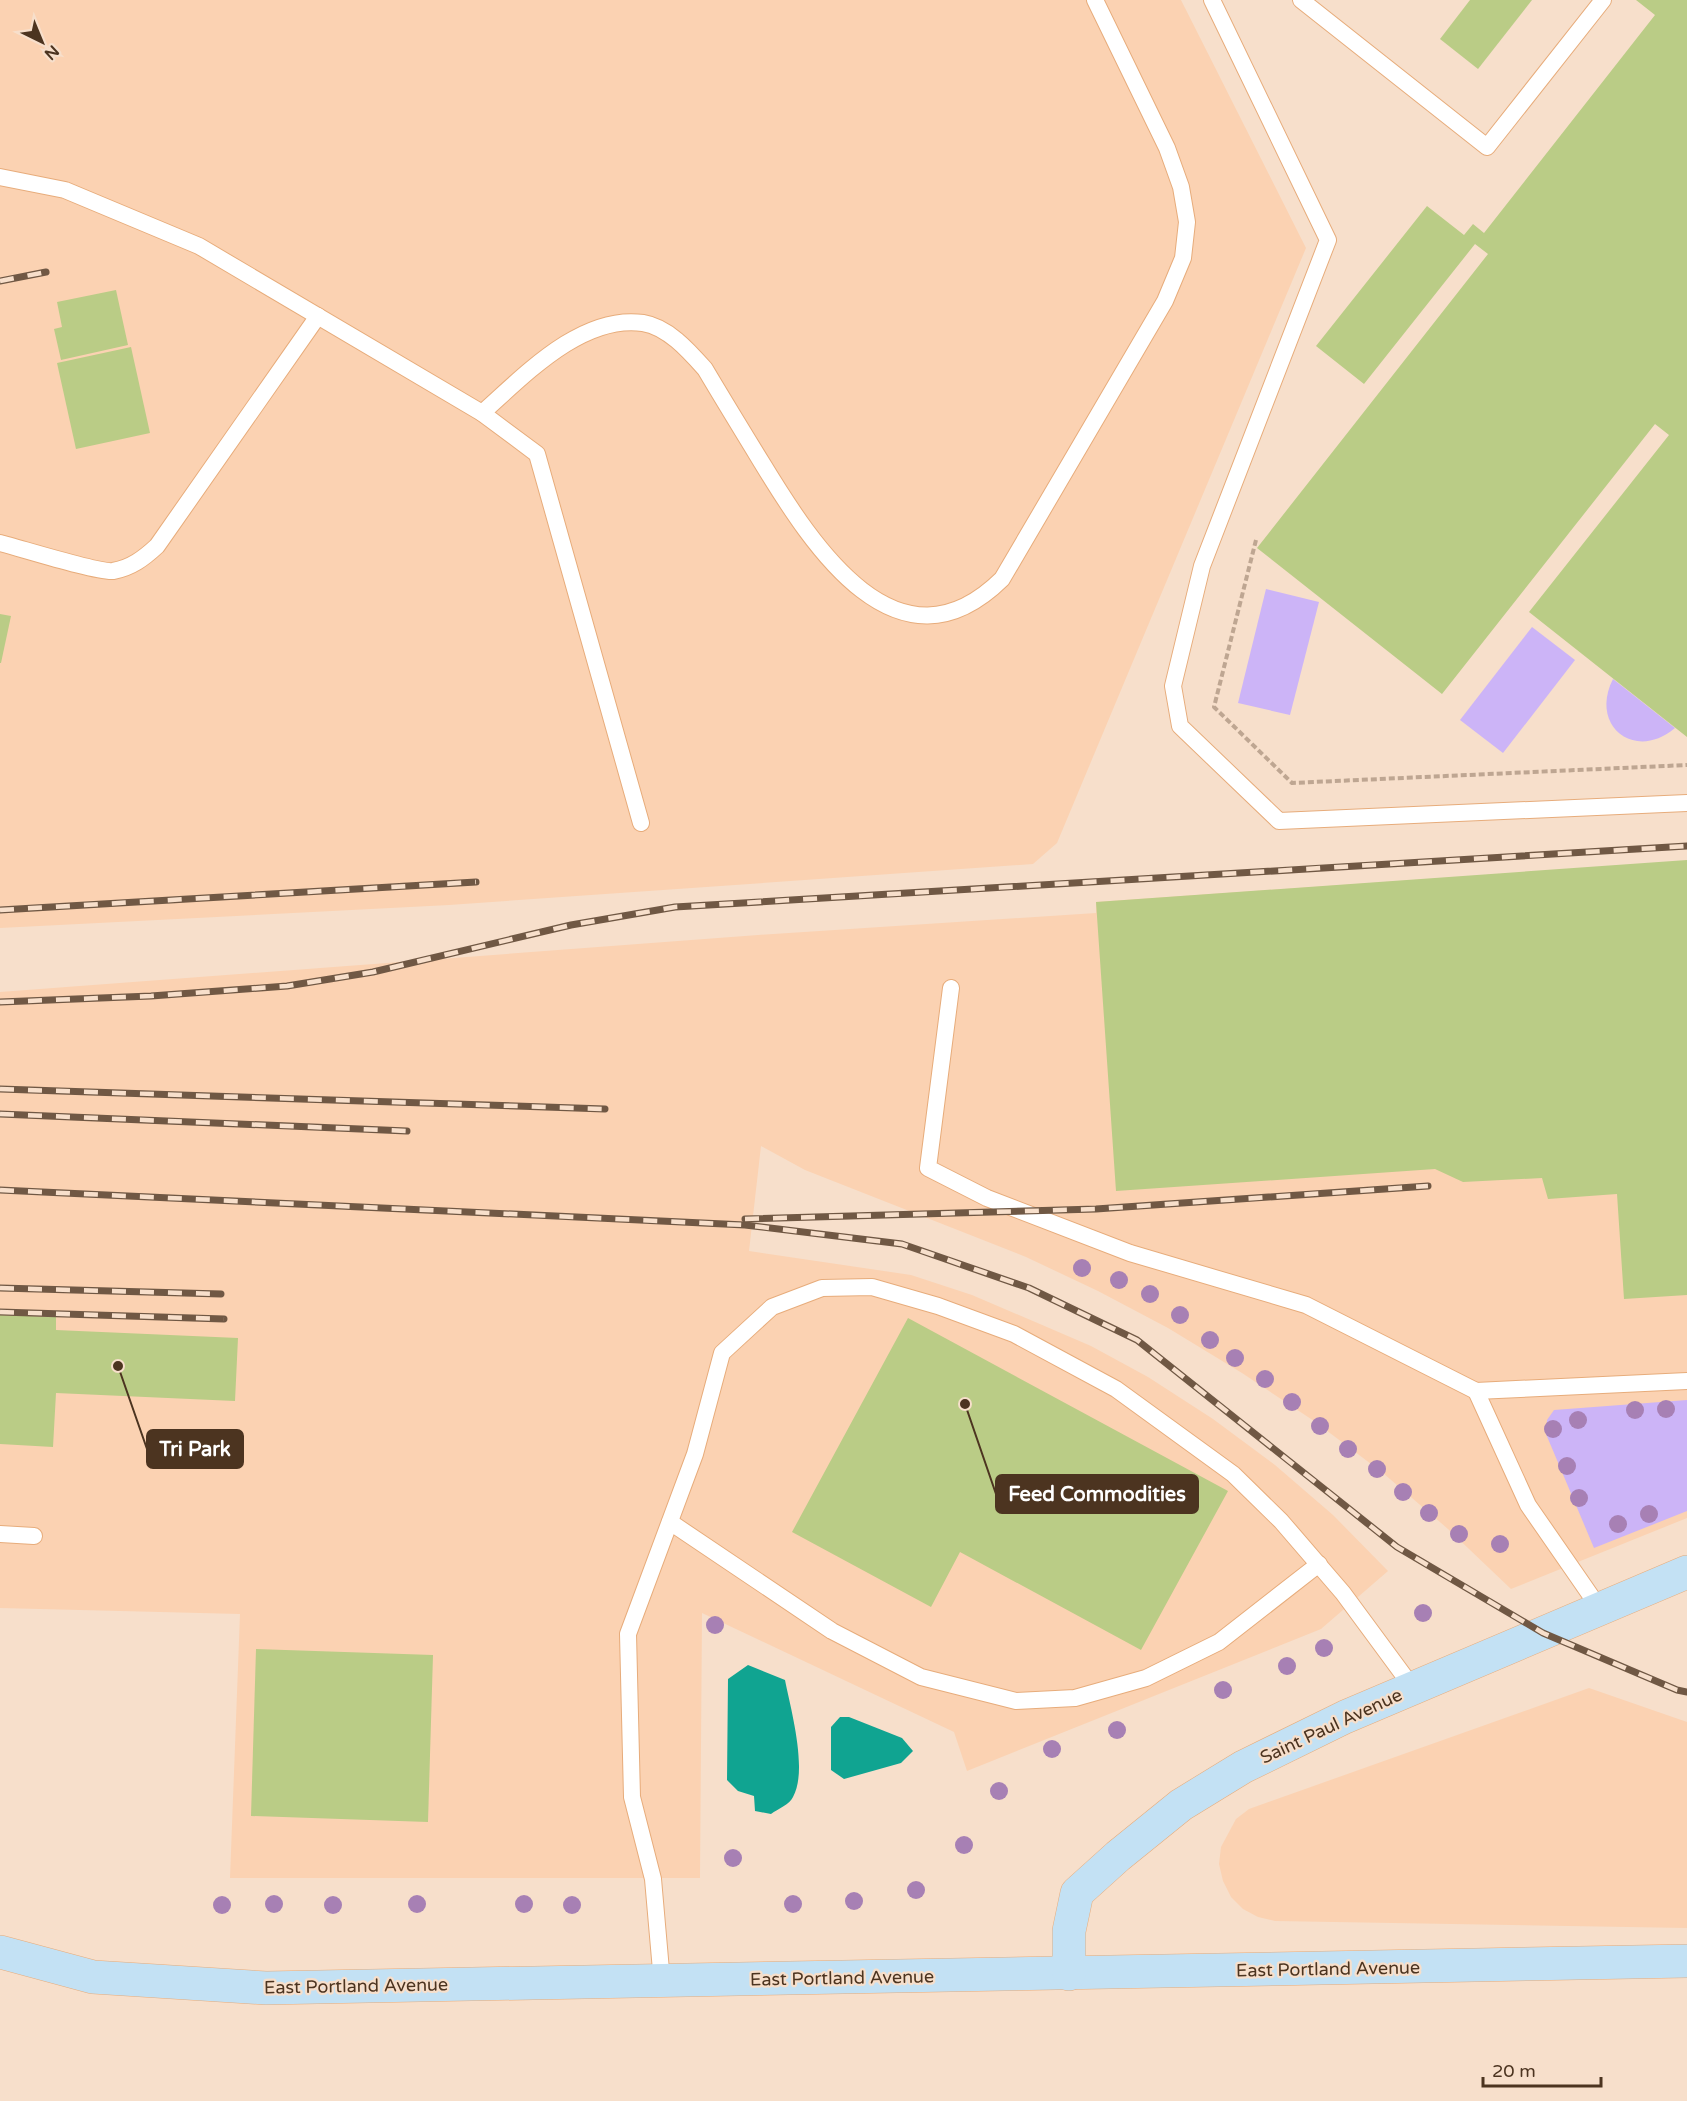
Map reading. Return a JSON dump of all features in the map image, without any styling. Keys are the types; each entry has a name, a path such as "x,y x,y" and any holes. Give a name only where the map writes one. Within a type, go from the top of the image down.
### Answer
{"street":[{"name":"Saint Paul Avenue","path":"1070,1974 1069,1931 1077,1893 1180,1805 1243,1767 1345,1716 1687,1572"},
{"name":"East Portland Avenue","path":"8,1961 93,1977 266,1988 1687,1961"}],"lane":[{"path":"482,413 553,350 589,332 617,324 643,323 667,333 689,351 705,369 795,518 842,574 865,594 890,608 912,616 941,614 965,607 985,596 1002,579 1165,302 1183,258 1187,222 1181,187 1167,148 1095,0"},
{"path":"1212,0 1328,240 1202,566 1173,686 1180,726 1279,821 1687,803"},
{"path":"1301,0 1487,147 1603,0"},
{"path":"0,177 65,190 199,246 482,413 537,454 641,823"},
{"path":"0,543 110,572 130,567 145,557 157,546 318,316"},
{"path":"951,988 928,1168 987,1198 1130,1253 1305,1305 1476,1391 1687,1382"},
{"path":"662,1982 653,1879 632,1797 628,1634 695,1454 722,1353 772,1307 822,1288 872,1287 938,1306 1014,1334 1116,1389 1176,1430 1233,1474 1281,1521 1319,1564 1413,1688"},
{"path":"1476,1391 1528,1505 1600,1609"},
{"path":"670,1522 832,1631 921,1677 1016,1701 1075,1698 1146,1678 1219,1642 1319,1564"},
{"path":"0,1534 34,1536"}],"path":[{"path":"1256,540 1214,707 1292,783 1687,765"}],"shaded area":[{"path":"0,0 1181,0 1306,248 1057,843 1033,864 449,905 0,928"},
{"path":"1266,589 1319,602 1290,715 1238,703"},
{"path":"1532,627 1575,660 1503,753 1460,720"},
{"path":"1613,679 1675,728 1660,738 1645,741 1631,740 1620,734 1612,724 1607,711 1607,696"},
{"path":"1687,861 1687,1518 1511,1589 1448,1529 1383,1473 1314,1421 1242,1373 1168,1328 1026,1257 805,1170 761,1146 749,1251 911,1275 972,1295 1091,1346 1148,1377 1213,1419 1275,1465 1333,1515 1388,1571 1321,1629 967,1771 954,1732 702,1613 700,1878 230,1878 240,1614 0,1608 0,992 758,935 1096,913 1096,902"},
{"path":"1687,1400 1687,1511 1594,1548 1546,1434 1547,1420 1554,1410"},
{"path":"1589,1688 1687,1722 1687,1928 1275,1921 1258,1917 1243,1909 1231,1897 1223,1881 1219,1864 1221,1847 1236,1819 1249,1809"}],"water":[{"path":"748,1665 785,1680 797,1740 799,1772 793,1797 787,1804 771,1814 755,1811 754,1796 738,1791 727,1780 728,1679"},
{"path":"840,1717 849,1717 902,1738 913,1751 901,1763 844,1779 831,1770 831,1727"}],"building":[{"path":"1470,0 1532,0 1478,69 1440,39"},
{"path":"1636,0 1687,0 1687,737 1529,612 1669,435 1655,424 1442,694 1257,548 1488,254 1475,244 1364,384 1316,346 1427,206 1464,235 1473,224 1484,233 1655,15"},
{"path":"116,290 128,345 61,360 54,329 62,327 57,302"},
{"path":"131,347 150,433 76,449 57,363"},
{"path":"0,614 11,616 1,663 0,663"},
{"path":"1687,860 1687,1295 1624,1299 1617,1194 1548,1199 1542,1178 1463,1182 1435,1169 1116,1191 1096,902"},
{"path":"0,1315 56,1317 56,1330 238,1338 235,1401 56,1393 53,1447 0,1444"},
{"path":"908,1318 1228,1491 1141,1650 960,1552 931,1607 792,1532"},
{"path":"256,1649 433,1655 428,1822 251,1816"}],"railway":[{"path":"0,281 46,272"},
{"path":"0,1002 151,996 287,986 373,972 571,925 675,907 1687,846"},
{"path":"0,910 476,882"},
{"path":"0,1089 605,1109"},
{"path":"0,1114 407,1131"},
{"path":"745,1219 1096,1209 1428,1186"},
{"path":"0,1190 745,1225 902,1244 1029,1288 1137,1340 1397,1547 1543,1633 1677,1690 1687,1692"},
{"path":"0,1288 221,1294"},
{"path":"0,1312 224,1319"}],"place":[{"name":"Tri Park","path":"118,1366"},
{"name":"Feed Commodities","path":"965,1404"}]}
